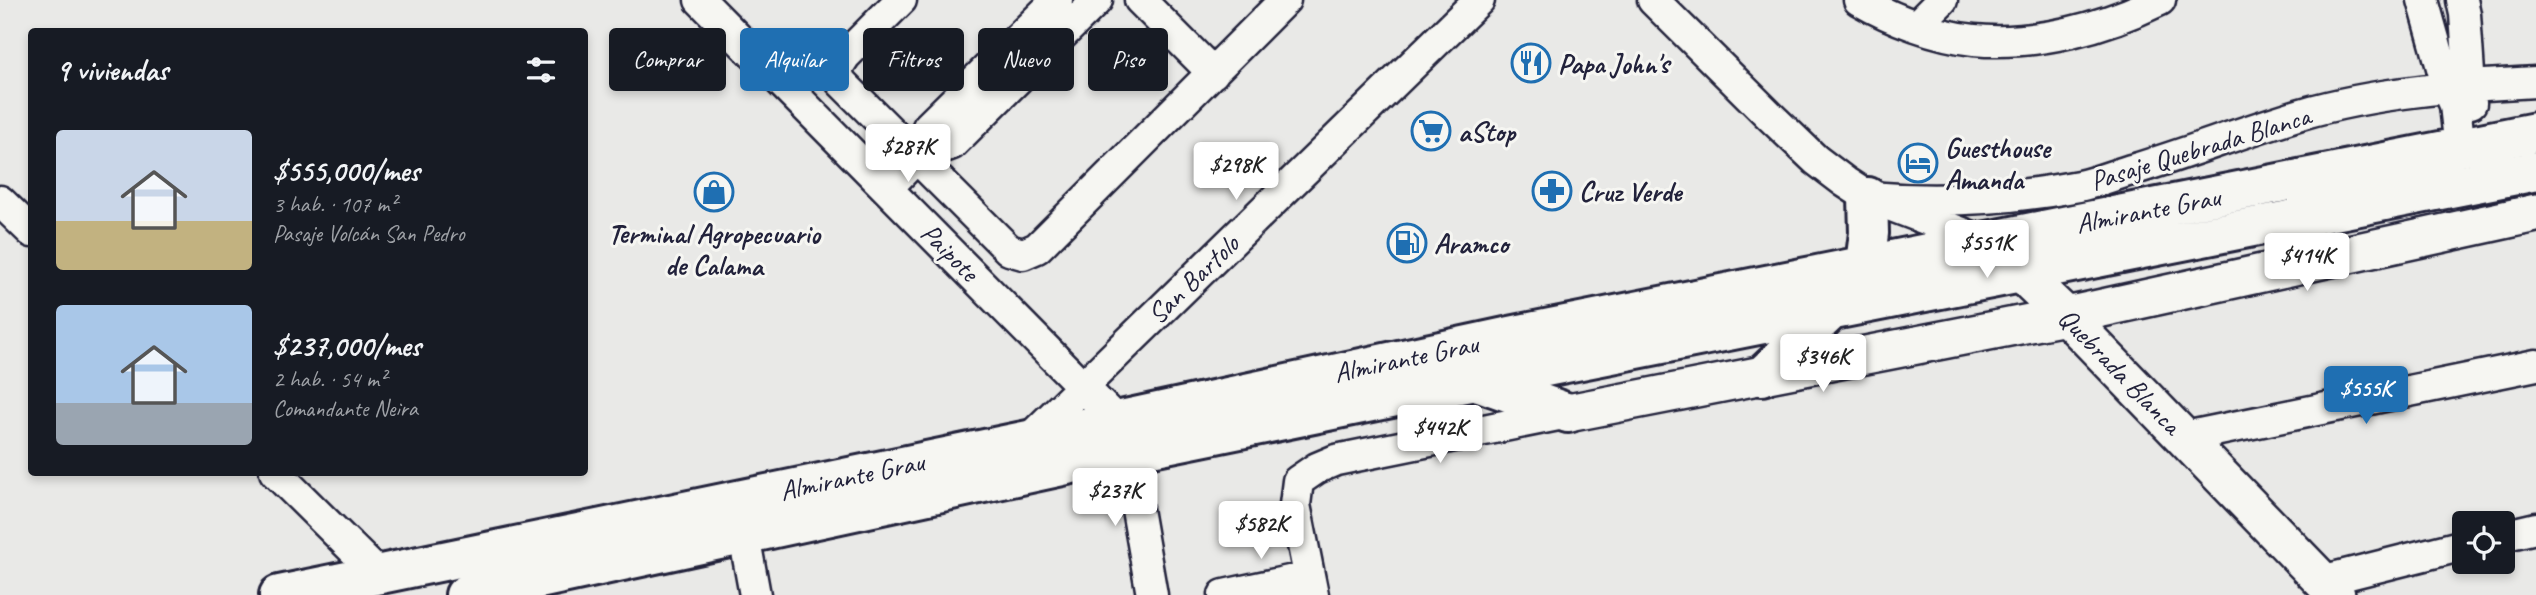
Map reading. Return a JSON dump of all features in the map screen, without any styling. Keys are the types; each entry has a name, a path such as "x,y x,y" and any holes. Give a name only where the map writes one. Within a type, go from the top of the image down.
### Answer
{"main road":[{"name":"Almirante Grau","path":"465,595 744,535 1510,336 2536,132"},
{"name":"Almirante Grau","path":"279,595 384,585 1028,440 1122,437 1475,380 2024,274 2536,171"},
{"path":"1865,264 1869,233 1868,197"},
{"path":"1762,376 1832,310"},
{"path":"1475,380 1568,413"}],"street":[{"name":"Paipote","path":"700,0 1083,386 1122,437"},
{"path":"901,0 845,56 836,70 841,82 1009,250 1023,254 1037,248 1285,0"},
{"path":"887,188 917,157 928,127 1057,0"},
{"path":"917,157 952,144 1097,0"},
{"path":"1140,0 1213,73"},
{"name":"San Bartolo","path":"1028,440 1479,0"},
{"name":"Quebrada Blanca","path":"1653,0 1816,160 1868,197 1986,242 2024,274 2185,437 2328,588"},
{"path":"1859,0 1884,15 1974,40 2038,38 2095,25 2161,0"},
{"path":"1916,26 1942,0"},
{"path":"2423,0 2458,87 2471,102 2471,147"},
{"path":"2458,87 2465,14 2462,0"},
{"name":"Pasaje Quebrada Blanca","path":"1868,197 1945,199 2012,195 2081,185 2302,114 2390,95 2536,82"},
{"path":"0,201 28,228"},
{"path":"1224,595 1311,586 1296,505 1298,481 1317,468 1336,460 2066,316 2536,213"},
{"path":"2185,437 2536,365"},
{"path":"1122,437 1152,595"},
{"path":"279,476 384,585"},
{"path":"744,535 755,595"},
{"path":"2328,588 2452,549"}],"place":[{"name":"Papa John's","path":"1531,63"},
{"name":"aStop","path":"1431,131"},
{"name":"Guesthouse Amanda","path":"1918,163"},
{"name":"Cruz Verde","path":"1552,191"},
{"name":"Terminal Agropecuario de Calama","path":"714,192"},
{"name":"Aramco","path":"1407,243"}]}
